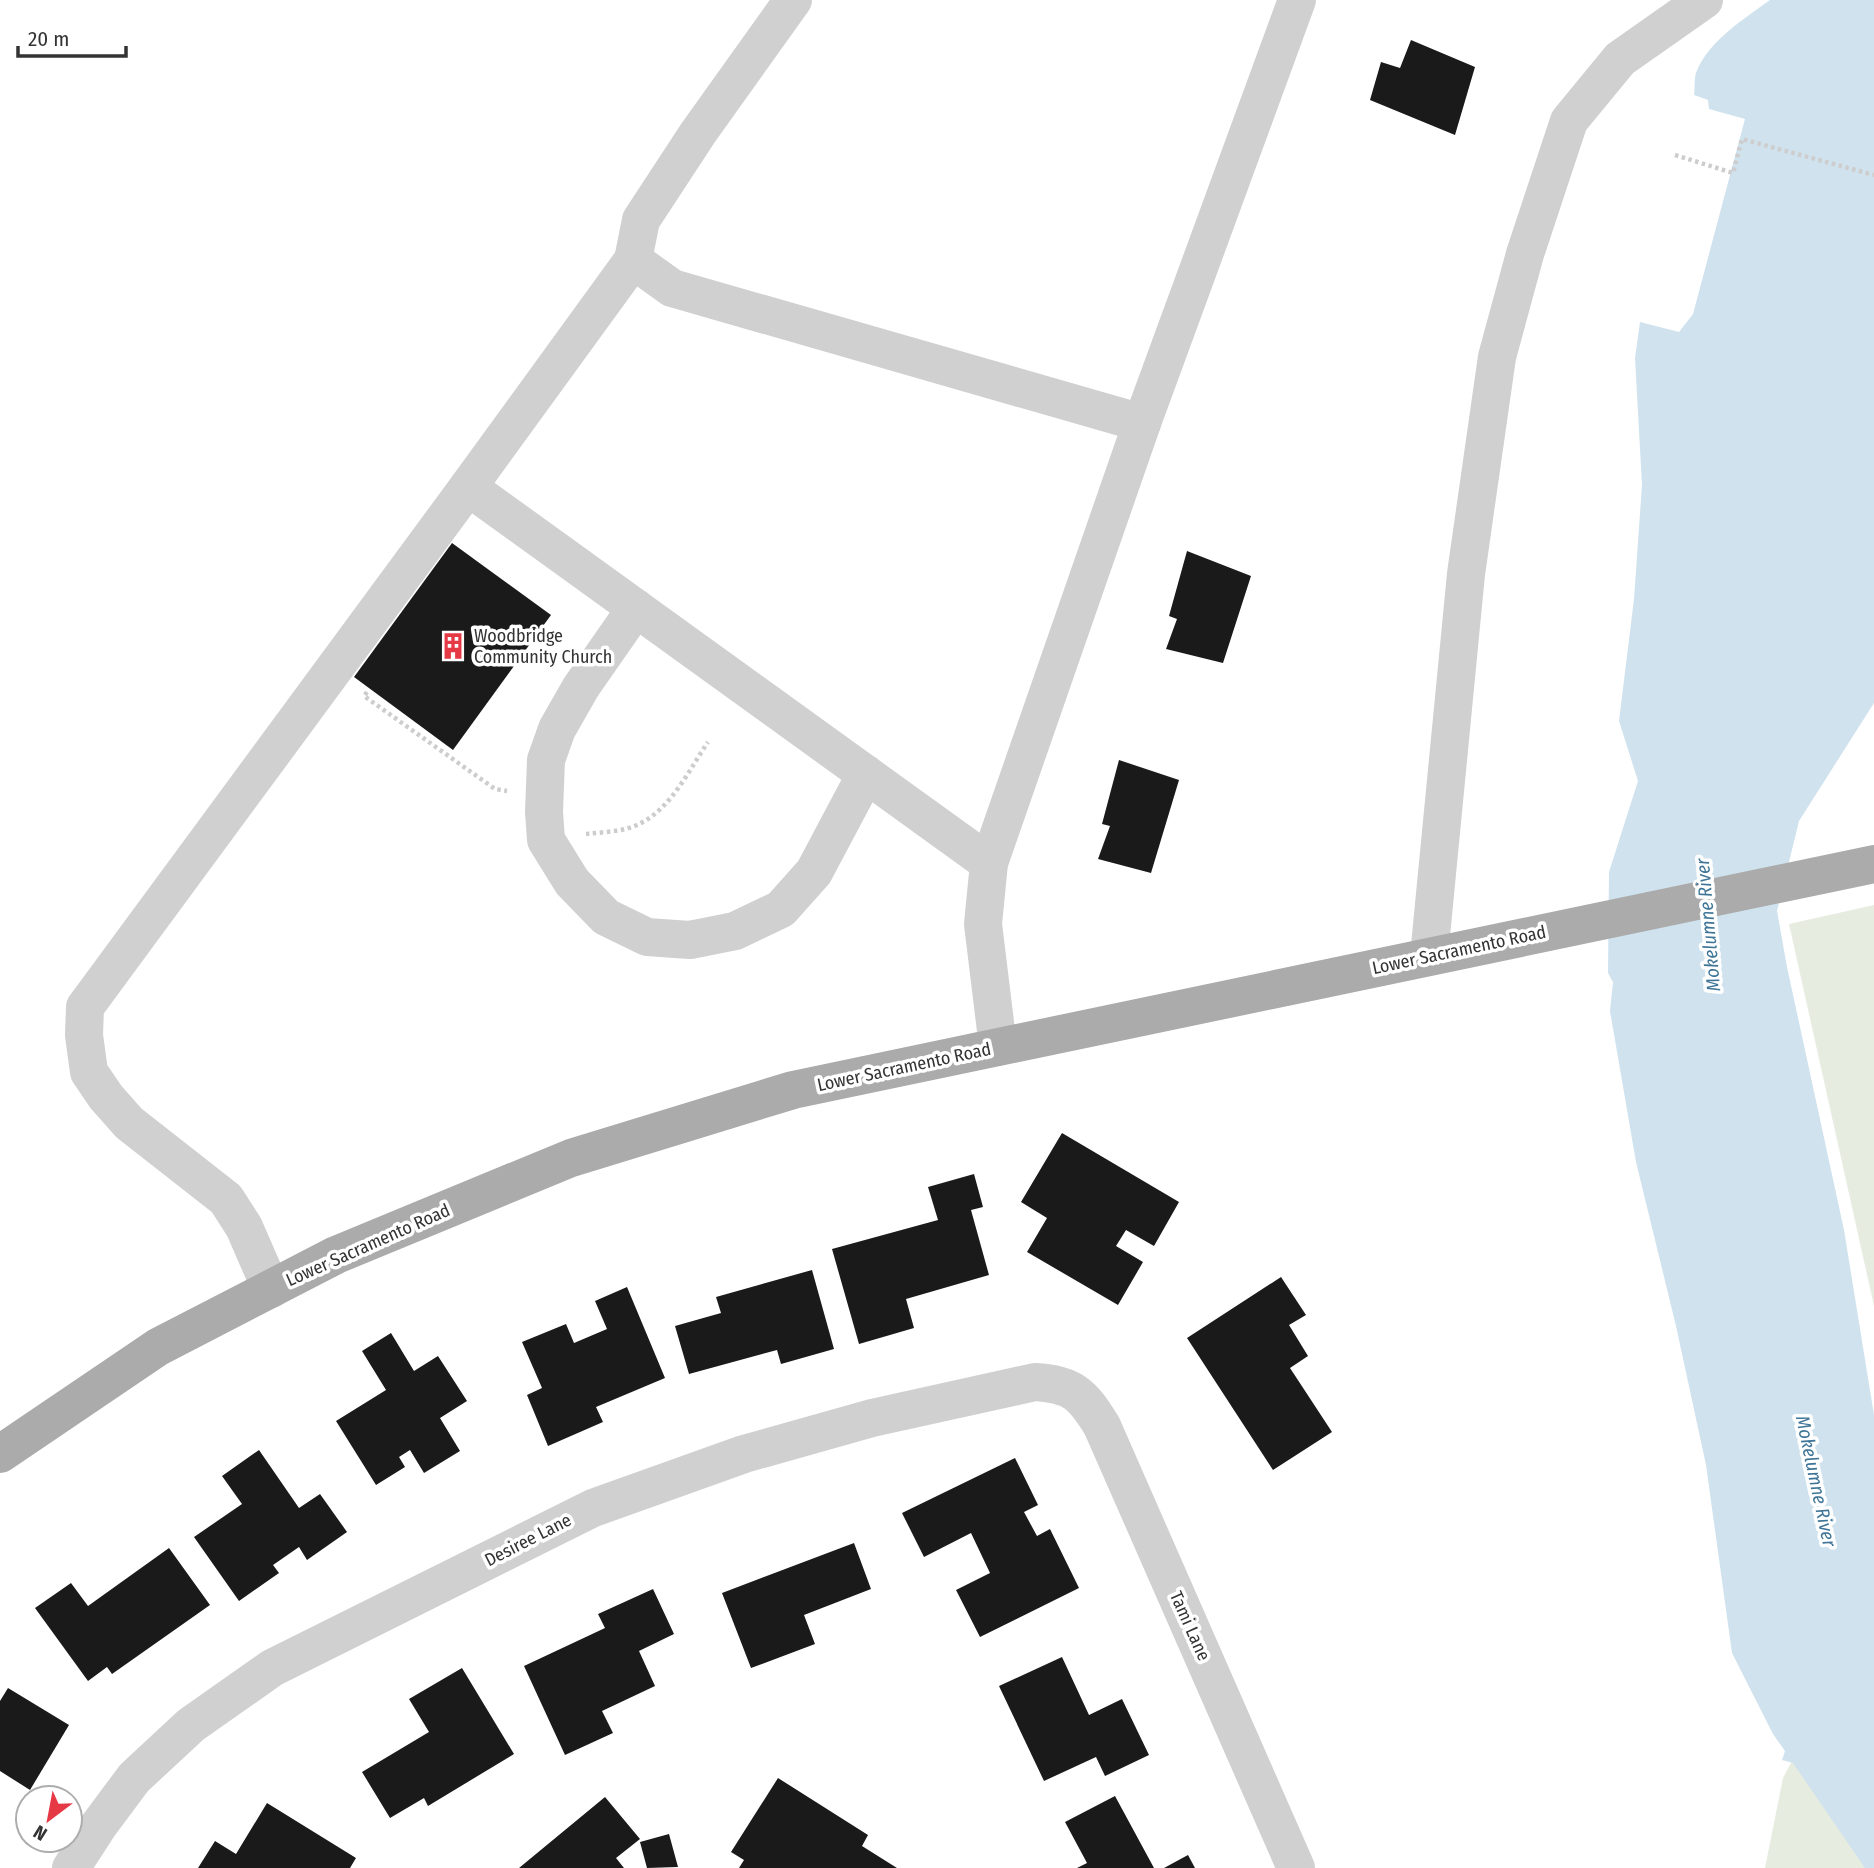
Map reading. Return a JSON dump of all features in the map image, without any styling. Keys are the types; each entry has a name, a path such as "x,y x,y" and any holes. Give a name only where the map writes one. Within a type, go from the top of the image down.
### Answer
{"main road":[{"name":"Lower Sacramento Road","path":"0,1454 158,1347 336,1255 571,1158 793,1090 1874,864"}],"street":[{"path":"271,1289 244,1227 226,1199 129,1123 89,1072 84,1035 85,1007 633,260 640,220 698,132 793,0"},
{"path":"998,1047 983,924 989,863 1142,423 1297,0"},
{"path":"1429,956 1466,574 1497,357 1525,254 1569,121 1620,59 1704,0"},
{"path":"633,260 673,288 1142,423"},
{"path":"468,487 989,863"},
{"path":"636,608 581,687 557,729 546,760 546,840 572,882 607,917 647,937 690,940 735,931 781,909 814,872 866,774"},
{"name":"Desiree Lane","path":"71,1868 134,1778 191,1725 272,1668 593,1508 744,1454 872,1418 1035,1382 1057,1383 1074,1390"},
{"name":"Tami Lane","path":"1074,1390 1088,1403 1102,1426 1296,1868"}],"path":[{"path":"1675,155 1733,173 1742,139 1874,175"}],"shaded area":[{"path":"1874,905 1874,1306 1789,924"},
{"path":"1874,1605 1874,1868 1765,1868 1783,1778"}],"water":[{"name":"Mokelumne River","path":"1770,0 1874,0 1874,703 1799,821 1777,911 1844,1230 1874,1415 1874,1868 1865,1868 1793,1763 1782,1760 1785,1751 1773,1734 1732,1653 1706,1465 1636,1162 1610,1011 1613,982 1608,973 1609,872 1638,781 1619,721 1634,599 1642,485 1635,358 1640,322 1679,332 1693,314 1745,119 1709,109 1708,100 1694,95 1695,75 1718,41"}],"building":[{"path":"1411,40 1475,67 1455,135 1370,100 1381,62 1400,68"},
{"name":"Woodbridge Community Church","path":"452,543 551,615 453,750 354,677"},
{"path":"1187,551 1251,576 1223,663 1166,649 1177,619 1169,616"},
{"path":"1119,760 1179,780 1151,873 1098,859 1110,826 1102,824"},
{"path":"1062,1133 1179,1202 1154,1246 1126,1230 1116,1246 1143,1262 1118,1305 1027,1252 1047,1218 1021,1202"},
{"path":"974,1174 983,1207 971,1210 989,1275 906,1299 914,1328 859,1344 832,1249 938,1220 928,1187"},
{"path":"812,1270 834,1349 781,1364 777,1350 689,1374 675,1326 721,1313 716,1297"},
{"path":"1281,1277 1306,1315 1289,1325 1308,1356 1290,1368 1332,1432 1273,1470 1187,1338"},
{"path":"627,1287 665,1378 596,1407 603,1422 548,1446 527,1395 542,1388 522,1342 566,1324 574,1343 607,1329 595,1301"},
{"path":"391,1333 414,1371 438,1356 467,1401 440,1418 460,1451 424,1473 410,1450 399,1457 405,1467 376,1485 336,1421 386,1390 362,1351"},
{"path":"259,1450 299,1508 320,1494 347,1532 307,1560 299,1547 273,1565 279,1573 239,1601 194,1537 242,1504 222,1476"},
{"path":"1015,1458 1038,1505 1024,1512 1037,1536 1050,1529 1079,1588 980,1637 956,1590 990,1573 971,1533 924,1557 902,1513"},
{"path":"854,1543 871,1589 804,1615 815,1644 751,1668 722,1593"},
{"path":"169,1548 210,1605 112,1674 107,1667 88,1681 35,1608 71,1583 88,1606"},
{"path":"653,1589 674,1634 639,1651 655,1686 602,1711 613,1733 565,1755 524,1666 605,1628 598,1614"},
{"path":"1062,1657 1089,1715 1122,1699 1149,1755 1105,1776 1096,1757 1044,1781 999,1686"},
{"path":"462,1668 514,1754 428,1806 424,1798 390,1818 362,1772 429,1732 409,1699"},
{"path":"8,1688 69,1725 34,1784 21,1784 0,1771 0,1701"},
{"path":"778,1778 868,1835 862,1846 897,1868 739,1868 744,1860 731,1852"},
{"path":"1115,1796 1154,1868 1077,1868 1087,1863 1065,1822"},
{"path":"605,1797 640,1839 616,1858 624,1868 519,1868"},
{"path":"267,1803 356,1858 350,1868 198,1868 215,1841 236,1854"},
{"path":"669,1834 678,1867 647,1868 640,1842"},
{"path":"1188,1855 1195,1868 1164,1868"}],"place":[{"name":"Woodbridge Community Church","path":"453,646"}]}
